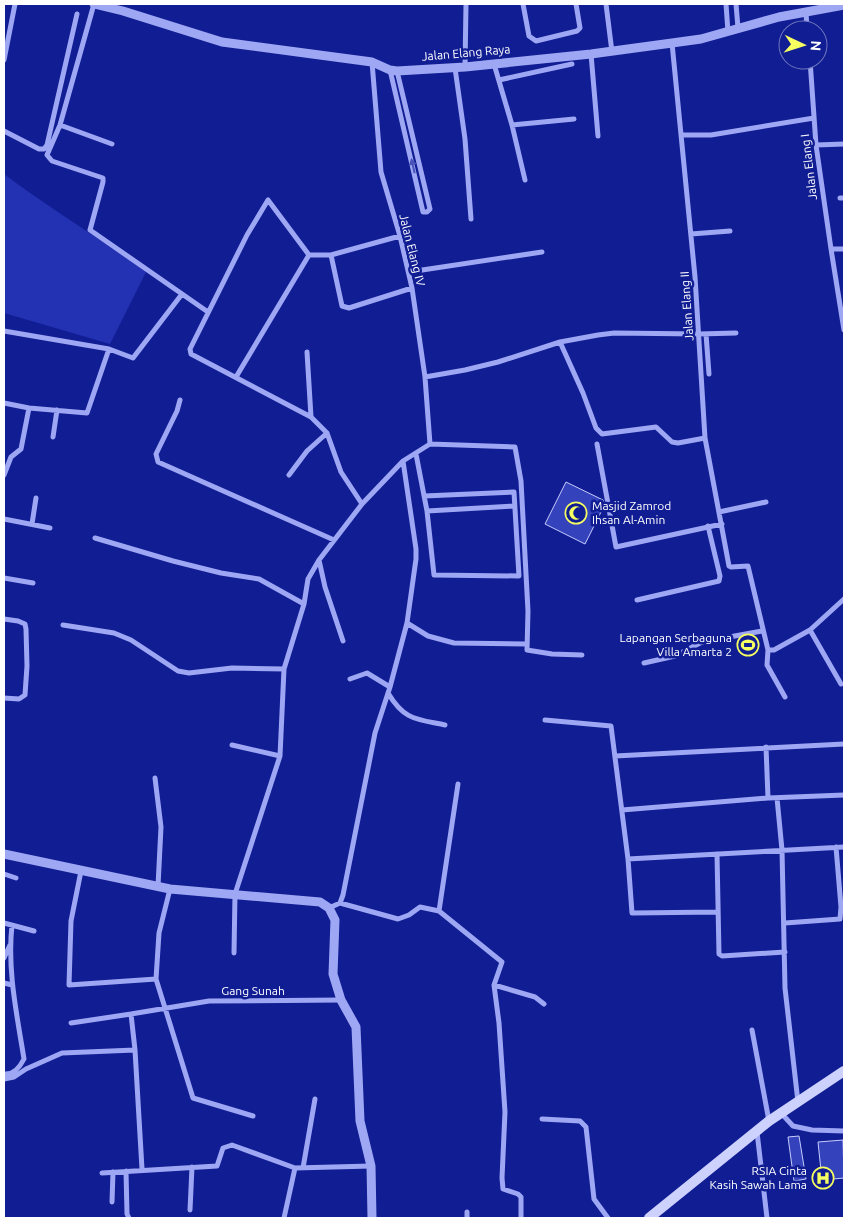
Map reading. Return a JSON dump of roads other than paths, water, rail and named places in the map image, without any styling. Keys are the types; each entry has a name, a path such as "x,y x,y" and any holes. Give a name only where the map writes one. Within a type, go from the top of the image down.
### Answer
{"main road":[{"path":"649,1218 769,1121 844,1071"}],"street":[{"path":"4,60 15,4"},
{"path":"94,4 60,125 46,155 52,160 102,178 90,230 208,312"},
{"name":"Jalan Elang Raya","path":"94,4 123,11 222,42 372,62 394,70 460,67 612,52 701,39 806,11 844,5"},
{"path":"466,4 460,67 471,219"},
{"path":"523,4 529,36 536,40 577,31 580,28 576,4"},
{"path":"606,4 612,52"},
{"path":"726,4 728,32"},
{"path":"736,4 738,28"},
{"path":"806,11 806,20"},
{"path":"4,131 39,150 44,149 47,145 77,14"},
{"name":"Jalan Elang II","path":"672,43 691,234 705,438 729,566 748,566 762,631"},
{"path":"591,54 598,136"},
{"name":"Jalan Elang IV","path":"372,62 381,172 400,236 412,288 425,377 430,444"},
{"path":"494,64 512,125 525,180"},
{"path":"499,80 572,64"},
{"path":"394,70 430,209 427,212 424,212 394,70"},
{"name":"Jalan Elang I","path":"811,70 816,146 844,330"},
{"path":"682,135 711,135 814,118"},
{"path":"512,125 574,119"},
{"path":"60,125 112,144"},
{"path":"816,146 844,144"},
{"path":"309,255 268,200 208,312 190,349 191,354 311,416 327,433 340,472 362,504"},
{"path":"691,234 730,231"},
{"path":"309,255 331,255 400,236"},
{"path":"831,249 844,249"},
{"path":"409,272 542,252"},
{"path":"236,377 309,255"},
{"path":"331,255 342,306 344,307 349,308 412,288"},
{"path":"4,331 109,349 133,358 182,294"},
{"path":"425,377 498,362 560,342 606,333 706,334 736,332"},
{"path":"706,334 709,374"},
{"path":"560,342 583,393 596,428 602,434 656,427 672,442 678,443 705,438"},
{"path":"4,403 30,408 88,413 109,349"},
{"path":"307,352 311,416"},
{"path":"180,400 177,411 156,454 158,462 334,540"},
{"path":"4,475 11,457 21,449 30,408"},
{"path":"53,437 57,410"},
{"path":"289,475 307,451 327,433"},
{"path":"234,952 235,894 280,756 284,669 304,604 308,579 319,560 362,504 403,461 430,444 515,448 521,481 528,611 527,650 552,654 582,655"},
{"path":"597,444 616,547 722,524"},
{"path":"416,454 424,496 427,511 434,575 519,576 514,492 424,496"},
{"path":"329,908 340,903 344,895 358,810 375,733 389,690 406,623 416,554 403,461"},
{"path":"32,524 36,498"},
{"path":"719,512 766,502"},
{"path":"427,511 514,506"},
{"path":"4,519 50,528"},
{"path":"636,600 719,581 720,576 708,526"},
{"path":"95,538 221,573 259,579 304,604"},
{"path":"319,560 325,586 343,641"},
{"path":"4,578 33,583"},
{"path":"768,650 774,650 810,630 844,599"},
{"path":"4,619 25,624 27,666 25,695 14,700 4,698"},
{"path":"406,623 428,636 454,643 526,644"},
{"path":"63,625 114,633 131,640 185,673 232,668 284,669"},
{"path":"810,630 841,684"},
{"path":"644,663 675,656 702,642 762,631 768,650 767,665 785,697"},
{"path":"350,679 367,673 389,690 394,702 410,717 445,725"},
{"path":"545,720 611,726 628,859 632,913 718,912"},
{"path":"615,756 844,744"},
{"path":"232,745 280,756"},
{"path":"766,747 768,798"},
{"path":"155,778 161,827 158,886"},
{"path":"439,911 458,784"},
{"path":"622,810 768,798 844,796"},
{"path":"777,798 782,850 785,988 798,1102"},
{"path":"785,923 838,921 841,918 843,907 836,847"},
{"path":"628,859 844,847"},
{"path":"4,854 170,889 320,902 329,908 335,920 333,974 341,1000 356,1027 360,1121 371,1166 372,1218"},
{"path":"717,854 719,954 721,956 785,952"},
{"path":"81,871 72,921 69,985 156,979"},
{"path":"4,874 16,878"},
{"path":"170,889 159,933 156,979 193,1098 253,1116"},
{"path":"340,903 398,919 409,915 420,907 439,911 502,962 494,986 499,1023 505,1112 502,1185 503,1190 518,1194 521,1197 521,1218"},
{"path":"4,923 34,931"},
{"path":"4,1074 7,1075 19,1068 24,1059 12,985 10,944 12,925"},
{"path":"4,958 10,944"},
{"path":"4,983 12,985"},
{"path":"494,986 535,997 544,1004"},
{"name":"Gang Sunah","path":"71,1023 209,1002 341,1000"},
{"path":"131,1014 142,1169"},
{"path":"752,1030 769,1121"},
{"path":"4,1079 14,1077 26,1069 62,1053 135,1050"},
{"path":"303,1168 315,1098"},
{"path":"781,1113 793,1126 812,1130 844,1131"},
{"path":"542,1119 580,1121 584,1123 594,1199 608,1218"},
{"path":"756,1131 767,1218"},
{"path":"102,1173 142,1169 217,1166 223,1148 232,1145 294,1168 371,1166"},
{"path":"190,1210 192,1167"},
{"path":"284,1218 294,1168"},
{"path":"126,1171 127,1214 129,1218"},
{"path":"112,1202 113,1172"},
{"path":"467,1212 467,1218"}],"place":[{"name":"Masjid Zamrod Ihsan Al-Amin","path":"576,513"},
{"name":"Lapangan Serbaguna Villa Amarta 2","path":"748,645"},
{"name":"RSIA Cinta Kasih Sawah Lama","path":"823,1178"}]}
